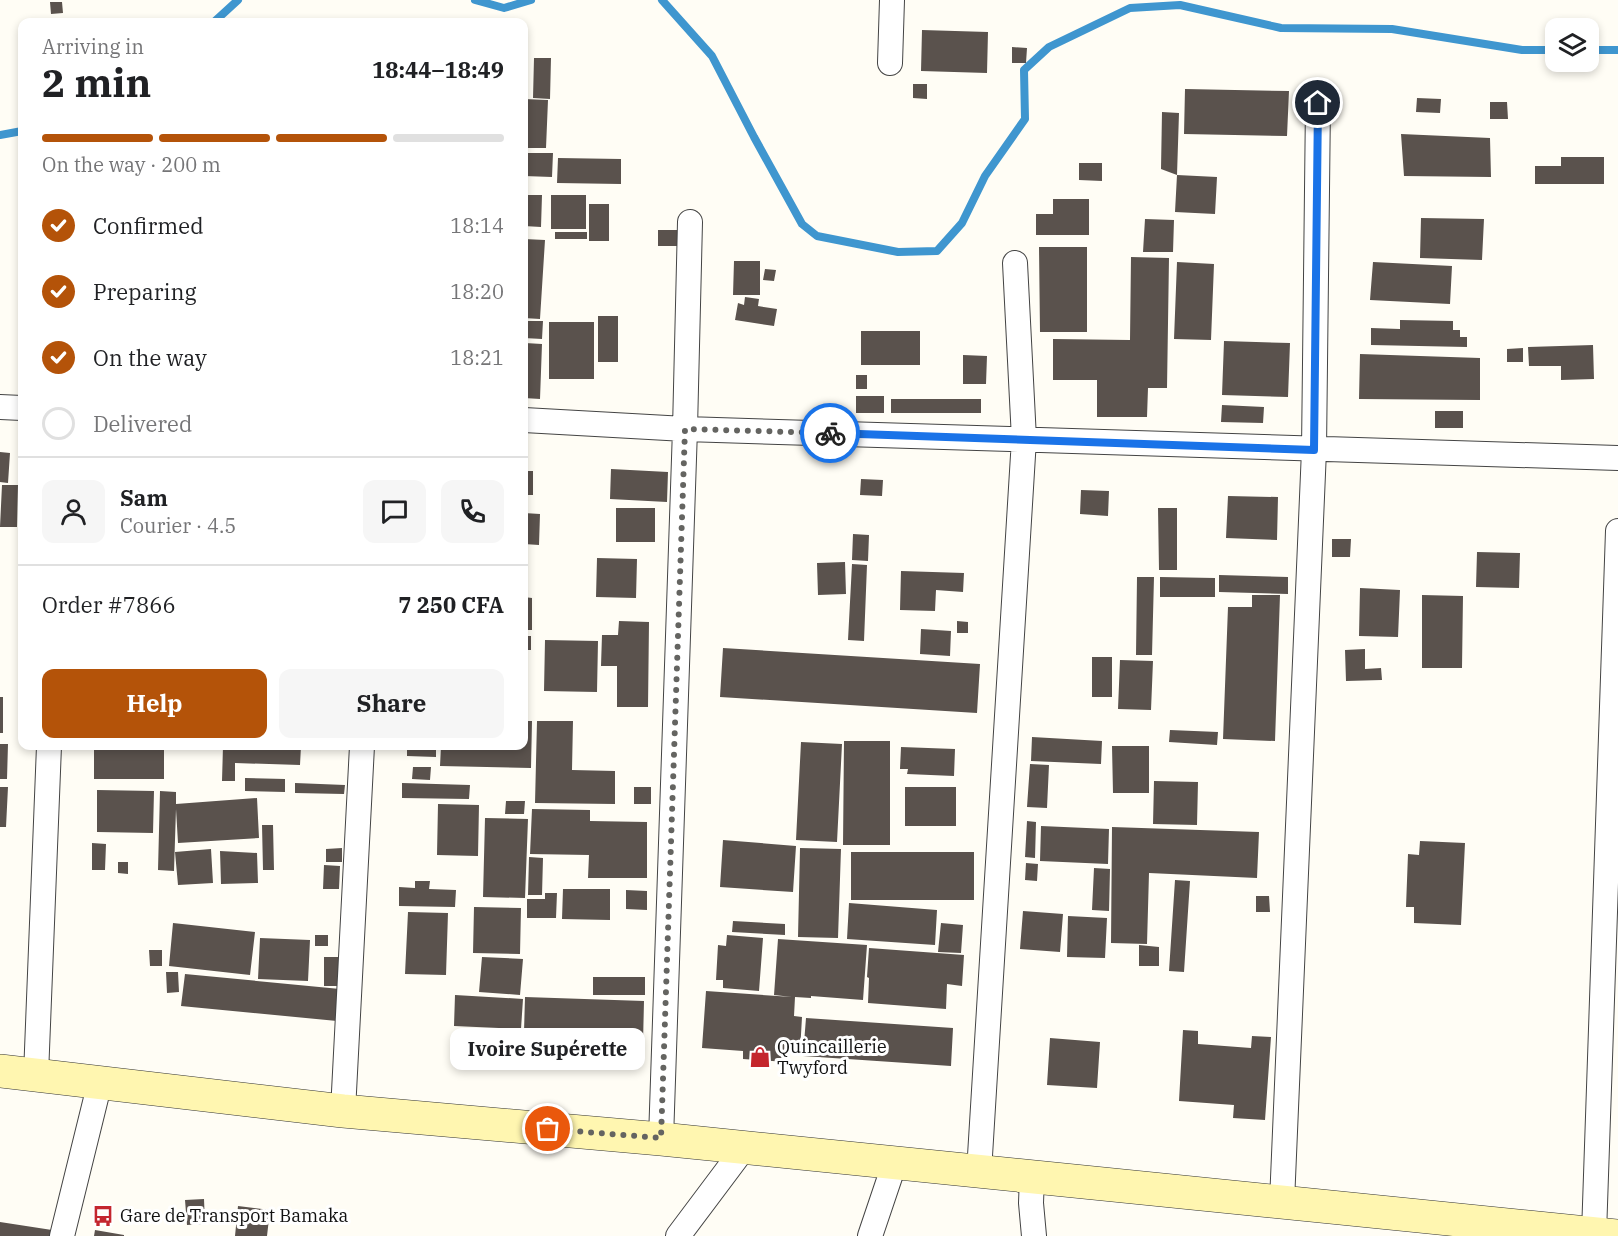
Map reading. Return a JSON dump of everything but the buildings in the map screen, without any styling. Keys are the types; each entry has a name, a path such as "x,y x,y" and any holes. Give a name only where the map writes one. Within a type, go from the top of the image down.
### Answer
{"street":[{"path":"890,63 892,0"},
{"path":"1282,1202 1314,450 1318,103"},
{"path":"661,1138 690,222"},
{"path":"979,1172 1024,439 1015,263"},
{"path":"0,407 18,408"},
{"path":"528,420 685,429 1618,458"},
{"path":"0,1071 343,1111 661,1138 1605,1235 1618,531"},
{"path":"36,1075 49,750"},
{"path":"343,1111 362,750"},
{"path":"62,1236 100,1082"},
{"path":"678,1236 744,1148"},
{"path":"870,1236 895,1162"},
{"path":"1032,1176 1030,1203 1035,1236"}],"waterway":[{"path":"218,18 238,0"},
{"path":"475,0 504,8 531,0"},
{"path":"662,0 712,56 802,224 817,236 898,252 937,251 962,223 985,176 1025,119 1024,70 1049,47 1130,8 1180,5 1281,28 1392,29 1522,50 1545,50"},
{"path":"1599,50 1618,50"},
{"path":"0,135 18,132"}],"way so far":[{"path":"548,1129 661,1138 685,429 830,433"}],"place":[{"name":"Quincaillerie Twyford","path":"760,1057"},
{"name":"Ivoire Supérette","path":"548,1129"},
{"name":"Gare de Transport Bamaka","path":"103,1216"}],"route":[{"path":"830,433 1314,450 1318,103"}]}
